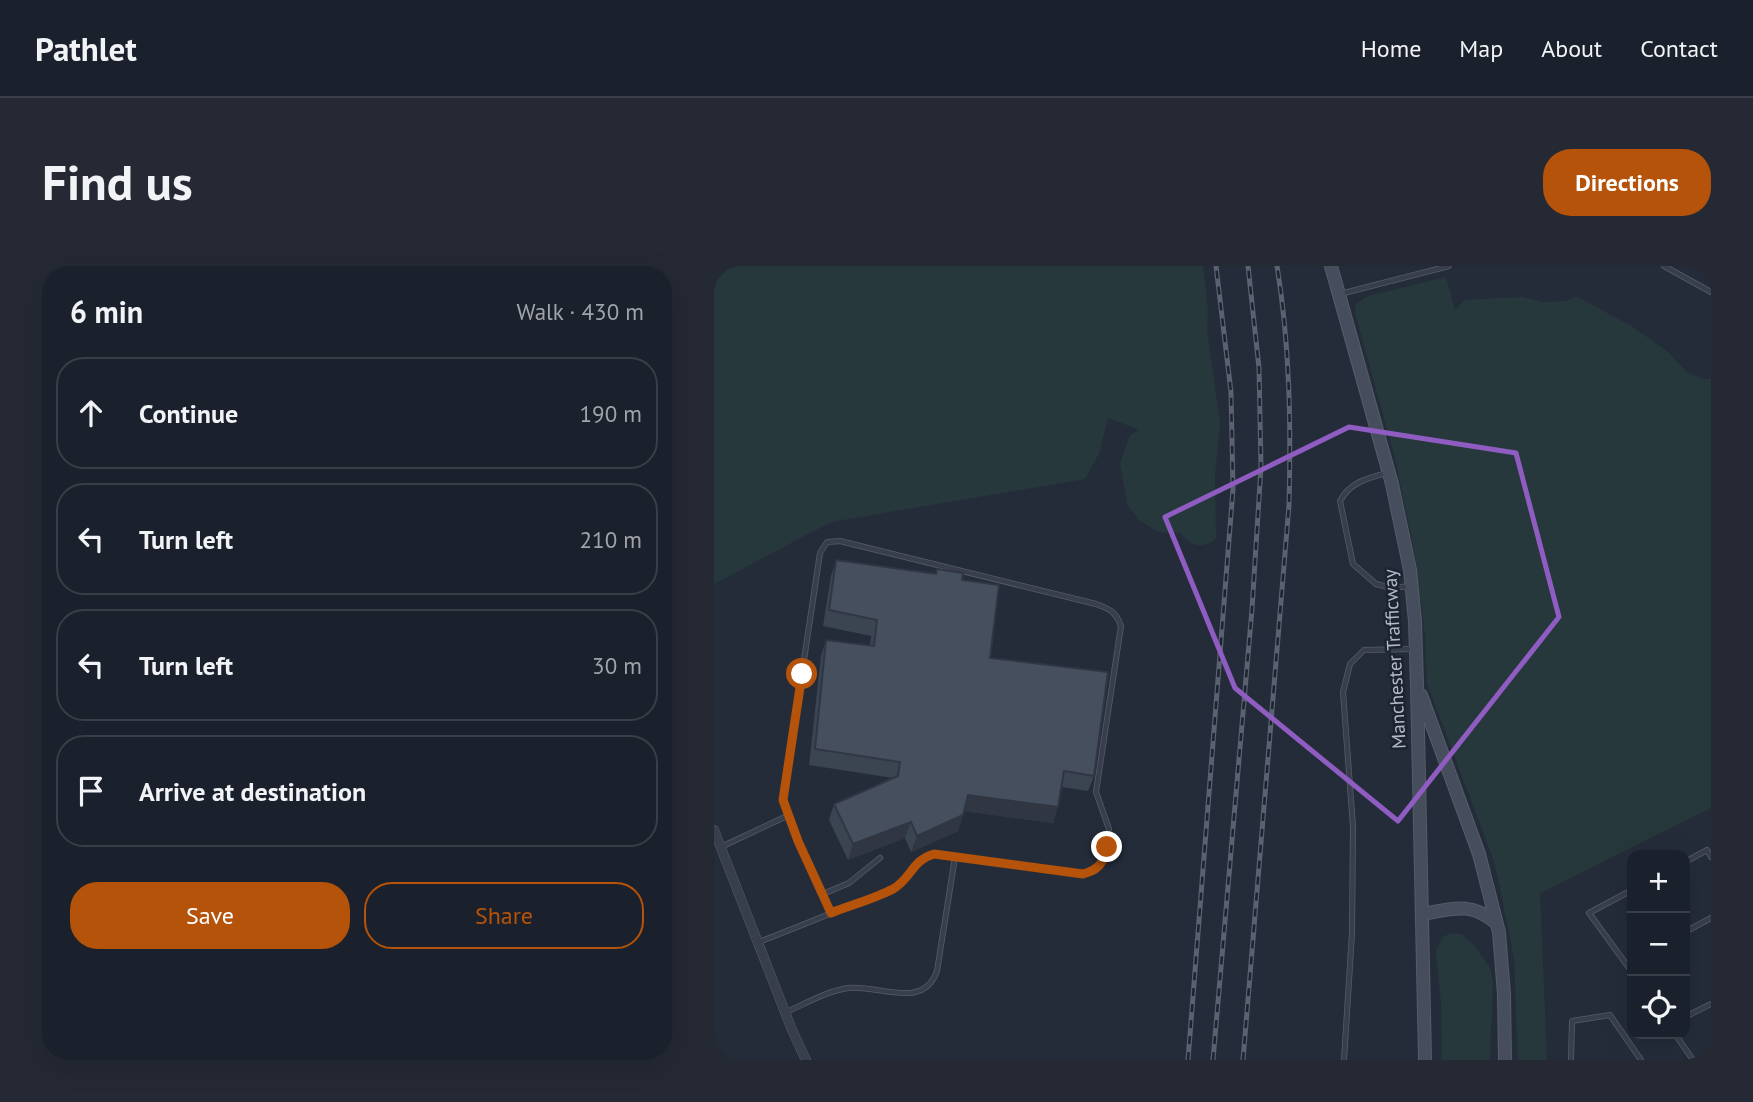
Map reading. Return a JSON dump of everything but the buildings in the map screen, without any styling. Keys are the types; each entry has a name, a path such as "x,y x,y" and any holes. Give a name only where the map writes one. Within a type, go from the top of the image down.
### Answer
{"main road":[{"name":"Manchester Trafficway","path":"1331,266 1389,473 1403,532 1411,586 1416,649 1426,1060"},
{"path":"1417,685 1479,854 1502,942 1504,1060"},
{"path":"1422,914 1459,908 1473,909 1485,913 1496,923"}],"street":[{"path":"714,830 806,1060"}],"lane":[{"path":"1339,294 1449,266"},
{"path":"1664,266 1711,292"},
{"path":"1389,473 1354,484 1345,491 1340,501 1353,564 1376,584 1392,588 1411,586"},
{"path":"758,943 894,888 921,858 934,854 1083,874 1095,871 1106,853 1110,829 1096,792 1121,626 1118,616 1110,609 840,541 827,542 820,553 783,800 831,913"},
{"path":"1344,1060 1352,933 1353,827 1343,692 1349,664 1364,650 1416,649"},
{"path":"721,847 789,816"},
{"path":"1690,859 1707,850 1711,857"},
{"path":"785,1012 849,988 907,994 918,993 926,987 937,971 955,857"},
{"path":"823,894 849,883 880,858"},
{"path":"1627,893 1589,913 1627,960"},
{"path":"1690,929 1711,918"},
{"path":"1690,1014 1711,1004"},
{"path":"1571,1060 1572,1021 1610,1014 1641,1060"},
{"path":"1678,1039 1693,1060"}],"highlighted area":[{"path":"1349,427 1516,453 1559,617 1398,821 1235,688 1165,517"}],"shaded area":[{"path":"714,266 1203,266 1208,310 1207,330 1220,423 1215,476 1216,538 1207,544 1197,545 1180,533 1159,532 1140,521 1127,504 1120,463 1130,435 1140,430 1108,418 1099,454 1085,479 831,522 714,584"},
{"path":"1446,277 1455,310 1465,300 1522,297 1543,302 1567,301 1576,296 1633,327 1668,352 1687,372 1703,379 1711,379 1711,808 1540,893 1547,1060 1518,1060 1514,958 1501,893 1494,861 1427,684 1425,635 1415,556 1395,458 1355,313 1356,304 1368,296"},
{"path":"1451,933 1462,934 1473,944 1490,968 1493,981 1490,1060 1442,1060 1441,1003 1436,951 1443,937"}],"railway":[{"path":"1188,1060 1233,489 1231,392 1216,266"},
{"path":"1213,1060 1252,609 1261,467 1259,368 1248,266"},
{"path":"1243,1060 1289,505 1289,385 1277,266"}],"route":[{"path":"802,674 783,800 798,841 831,913 894,888 921,858 934,854 1083,874 1095,871 1100,866 1107,847"}]}
